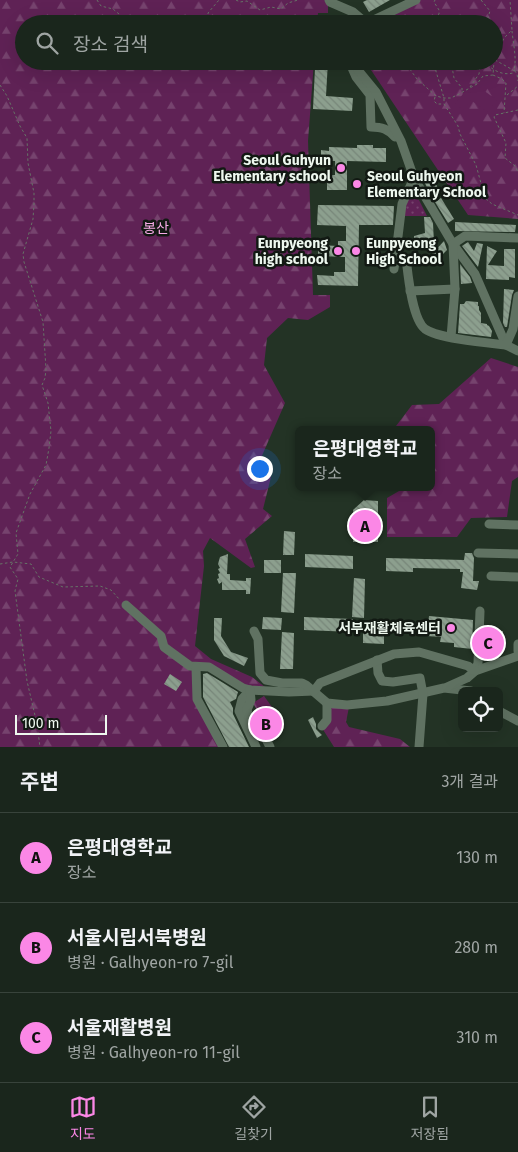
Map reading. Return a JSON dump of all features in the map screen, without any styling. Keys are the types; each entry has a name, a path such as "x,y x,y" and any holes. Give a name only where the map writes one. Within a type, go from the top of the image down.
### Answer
{"street":[{"path":"329,0 357,15"},
{"path":"384,15 416,0"},
{"path":"353,70 370,95 371,127 389,130 406,156"},
{"path":"358,70 376,92 401,141 414,178 453,244 475,274 506,345"},
{"path":"394,269 402,204 414,178"},
{"path":"453,244 465,236 518,238"},
{"path":"451,337 455,289 453,244"},
{"path":"406,258 410,291 419,321 426,330 451,337 506,345 518,351"},
{"path":"410,291 455,289"},
{"path":"506,345 513,329 518,296"},
{"path":"489,524 518,525"},
{"path":"478,553 518,554"},
{"path":"491,576 518,577"},
{"path":"126,605 161,636 164,647 190,666 209,667 243,688 250,690 314,691"},
{"path":"475,671 478,663 480,611"},
{"path":"254,631 258,640 260,673 266,680 282,683 302,683 327,703 347,705 387,701 444,688 467,678 475,671 518,656"},
{"path":"518,644 518,651"},
{"path":"314,691 320,683 394,654 419,652 468,666 475,671"},
{"path":"377,660 378,673 382,681 393,682 420,678 423,694 419,747"},
{"path":"196,666 197,699 224,747"},
{"path":"444,688 458,690"},
{"path":"250,690 242,699 239,707 244,724 256,747"},
{"path":"250,690 251,700 247,713 250,721 258,728 270,747"},
{"path":"322,726 327,720 327,703"},
{"path":"503,713 518,721"},
{"path":"244,724 258,728 268,722"}],"path":[{"path":"98,0 101,6 113,9 120,15"},
{"path":"208,15 220,0"},
{"path":"236,0 247,2 260,10 272,7 281,9 288,3 298,0"},
{"path":"435,0 434,2 439,10 438,15"},
{"path":"481,0 490,11 489,15"},
{"path":"493,75 494,70 507,74 513,73 514,70 516,61 513,50 510,0"},
{"path":"503,40 512,30"},
{"path":"503,66 518,72"},
{"path":"410,70 417,79 436,96 444,98 451,98 462,93 477,84 483,76 493,75 502,79 506,83 505,110 503,113"},
{"path":"436,70 444,104 472,154 485,198 492,204 518,215"},
{"path":"453,70 454,78 462,88 462,93"},
{"path":"470,88 480,70"},
{"path":"514,70 518,81"},
{"path":"0,85 10,100 17,120 27,138 28,163 34,193 34,204 33,219 24,254 24,262 43,322 46,369 42,385 48,403 51,431 46,465 30,494 16,533 18,554 10,568 18,579 15,591 27,682 37,724 40,747"},
{"path":"505,100 507,94 518,86"},
{"path":"436,96 434,101 437,104 444,104"},
{"path":"518,110 495,115 494,117 506,143 505,158 515,166 518,172"},
{"path":"0,564 13,562 31,564 39,577 62,586 100,586 111,590 126,605"}],"green space":[{"name":"봉산","path":"0,0 326,0 328,13 318,13 318,15 15,15 15,70 313,70 308,141 313,295 330,295 330,307 308,320 288,318 267,338 264,365 285,403 257,467 271,477 263,509 272,516 245,539 255,567 251,568 210,538 203,551 204,566 195,646 211,659 252,677 265,687 243,685 196,665 195,700 221,747 0,747"},
{"path":"416,0 518,0 518,219 468,215 371,70 503,70 503,15 384,15"},
{"path":"476,85 497,100 487,112 471,100 463,110 455,104 466,90 470,93"},
{"path":"405,194 418,198 427,216 405,216"},
{"path":"491,358 518,367 518,477 512,481 507,517 471,518 457,537 387,537 387,498 399,491 435,491 435,426 396,426 412,405 439,404"},
{"path":"264,696 272,707 259,714 253,703"},
{"path":"329,705 349,707 346,722 349,727 400,739 410,747 334,747 322,728"}],"building":[{"path":"367,0 390,0 369,12 363,2"},
{"path":"315,70 327,70 326,96 353,98 352,111 313,109"},
{"name":"Seoul Guhyun Elementary school","path":"357,145 373,145 373,148 386,148 386,162 347,161 347,190 327,190 327,175 335,175 335,161 321,161 321,150 329,151 329,147 357,148"},
{"path":"427,168 438,188 430,193 419,172"},
{"path":"441,198 454,219 448,223 435,202"},
{"name":"Eunpyeong high school","path":"318,205 394,206 393,225 359,225 358,286 318,285 317,275 334,276 334,272 345,272 345,257 318,256 318,245 338,246 338,241 346,241 346,226 317,225"},
{"path":"424,217 430,217 433,223 434,243 414,244 414,236 425,233"},
{"path":"455,222 516,225 515,232 455,231"},
{"path":"444,241 447,250 438,259 432,254"},
{"path":"468,242 474,251 477,243 483,244 478,267 462,246"},
{"path":"487,246 497,251 488,265 504,266 504,249 515,249 515,278 509,277 509,280 486,279"},
{"path":"460,264 470,277 472,283 461,284"},
{"path":"504,289 514,290 507,327 503,323"},
{"path":"466,301 478,302 481,323 489,326 492,331 491,337 458,333 460,304 464,304"},
{"path":"364,500 378,501 378,542 353,542 353,510"},
{"path":"284,531 295,532 294,555 283,555"},
{"path":"465,553 472,553 474,558 473,581 479,581 477,590 461,588 463,572 460,572 460,569 413,568 413,572 386,571 386,558 464,560"},
{"path":"228,554 227,574 230,574 230,580 246,581 246,578 251,578 250,594 246,594 246,590 222,590 222,582 219,584 217,579 220,573 218,564 220,557"},
{"path":"305,554 353,556 353,569 305,567"},
{"path":"264,560 281,560 281,573 264,573"},
{"path":"283,573 296,573 294,613 281,612"},
{"path":"354,578 365,579 364,618 352,617"},
{"name":"서부재활체육센터","path":"429,616 473,620 472,649 454,647 454,643 440,642 441,637 427,636"},
{"path":"263,617 282,618 281,630 262,629"},
{"path":"304,617 353,619 353,632 304,630"},
{"path":"214,618 222,618 221,636 231,652 248,658 244,666 224,656 214,640"},
{"path":"486,630 503,631 502,652 485,651"},
{"path":"363,631 384,632 384,644 363,643"},
{"path":"282,632 294,633 293,669 280,669"},
{"path":"207,673 238,692 236,699 230,702 233,714 249,747 229,747 203,697 203,674"},
{"path":"170,674 182,682 176,691 164,684"},
{"path":"313,717 316,729 322,735 317,738 308,720"}],"place":[{"name":"Seoul Guhyun Elementary school","path":"341,168"},
{"name":"Seoul Guhyeon Elementary School","path":"357,184"},
{"name":"Eunpyeong high school","path":"338,251"},
{"name":"Eunpyeong High School","path":"356,251"},
{"name":"은평대영학교","path":"365,526"},
{"name":"서부재활체육센터","path":"451,628"},
{"name":"서울재활병원","path":"488,643"},
{"name":"서울시립서북병원","path":"266,724"}]}
